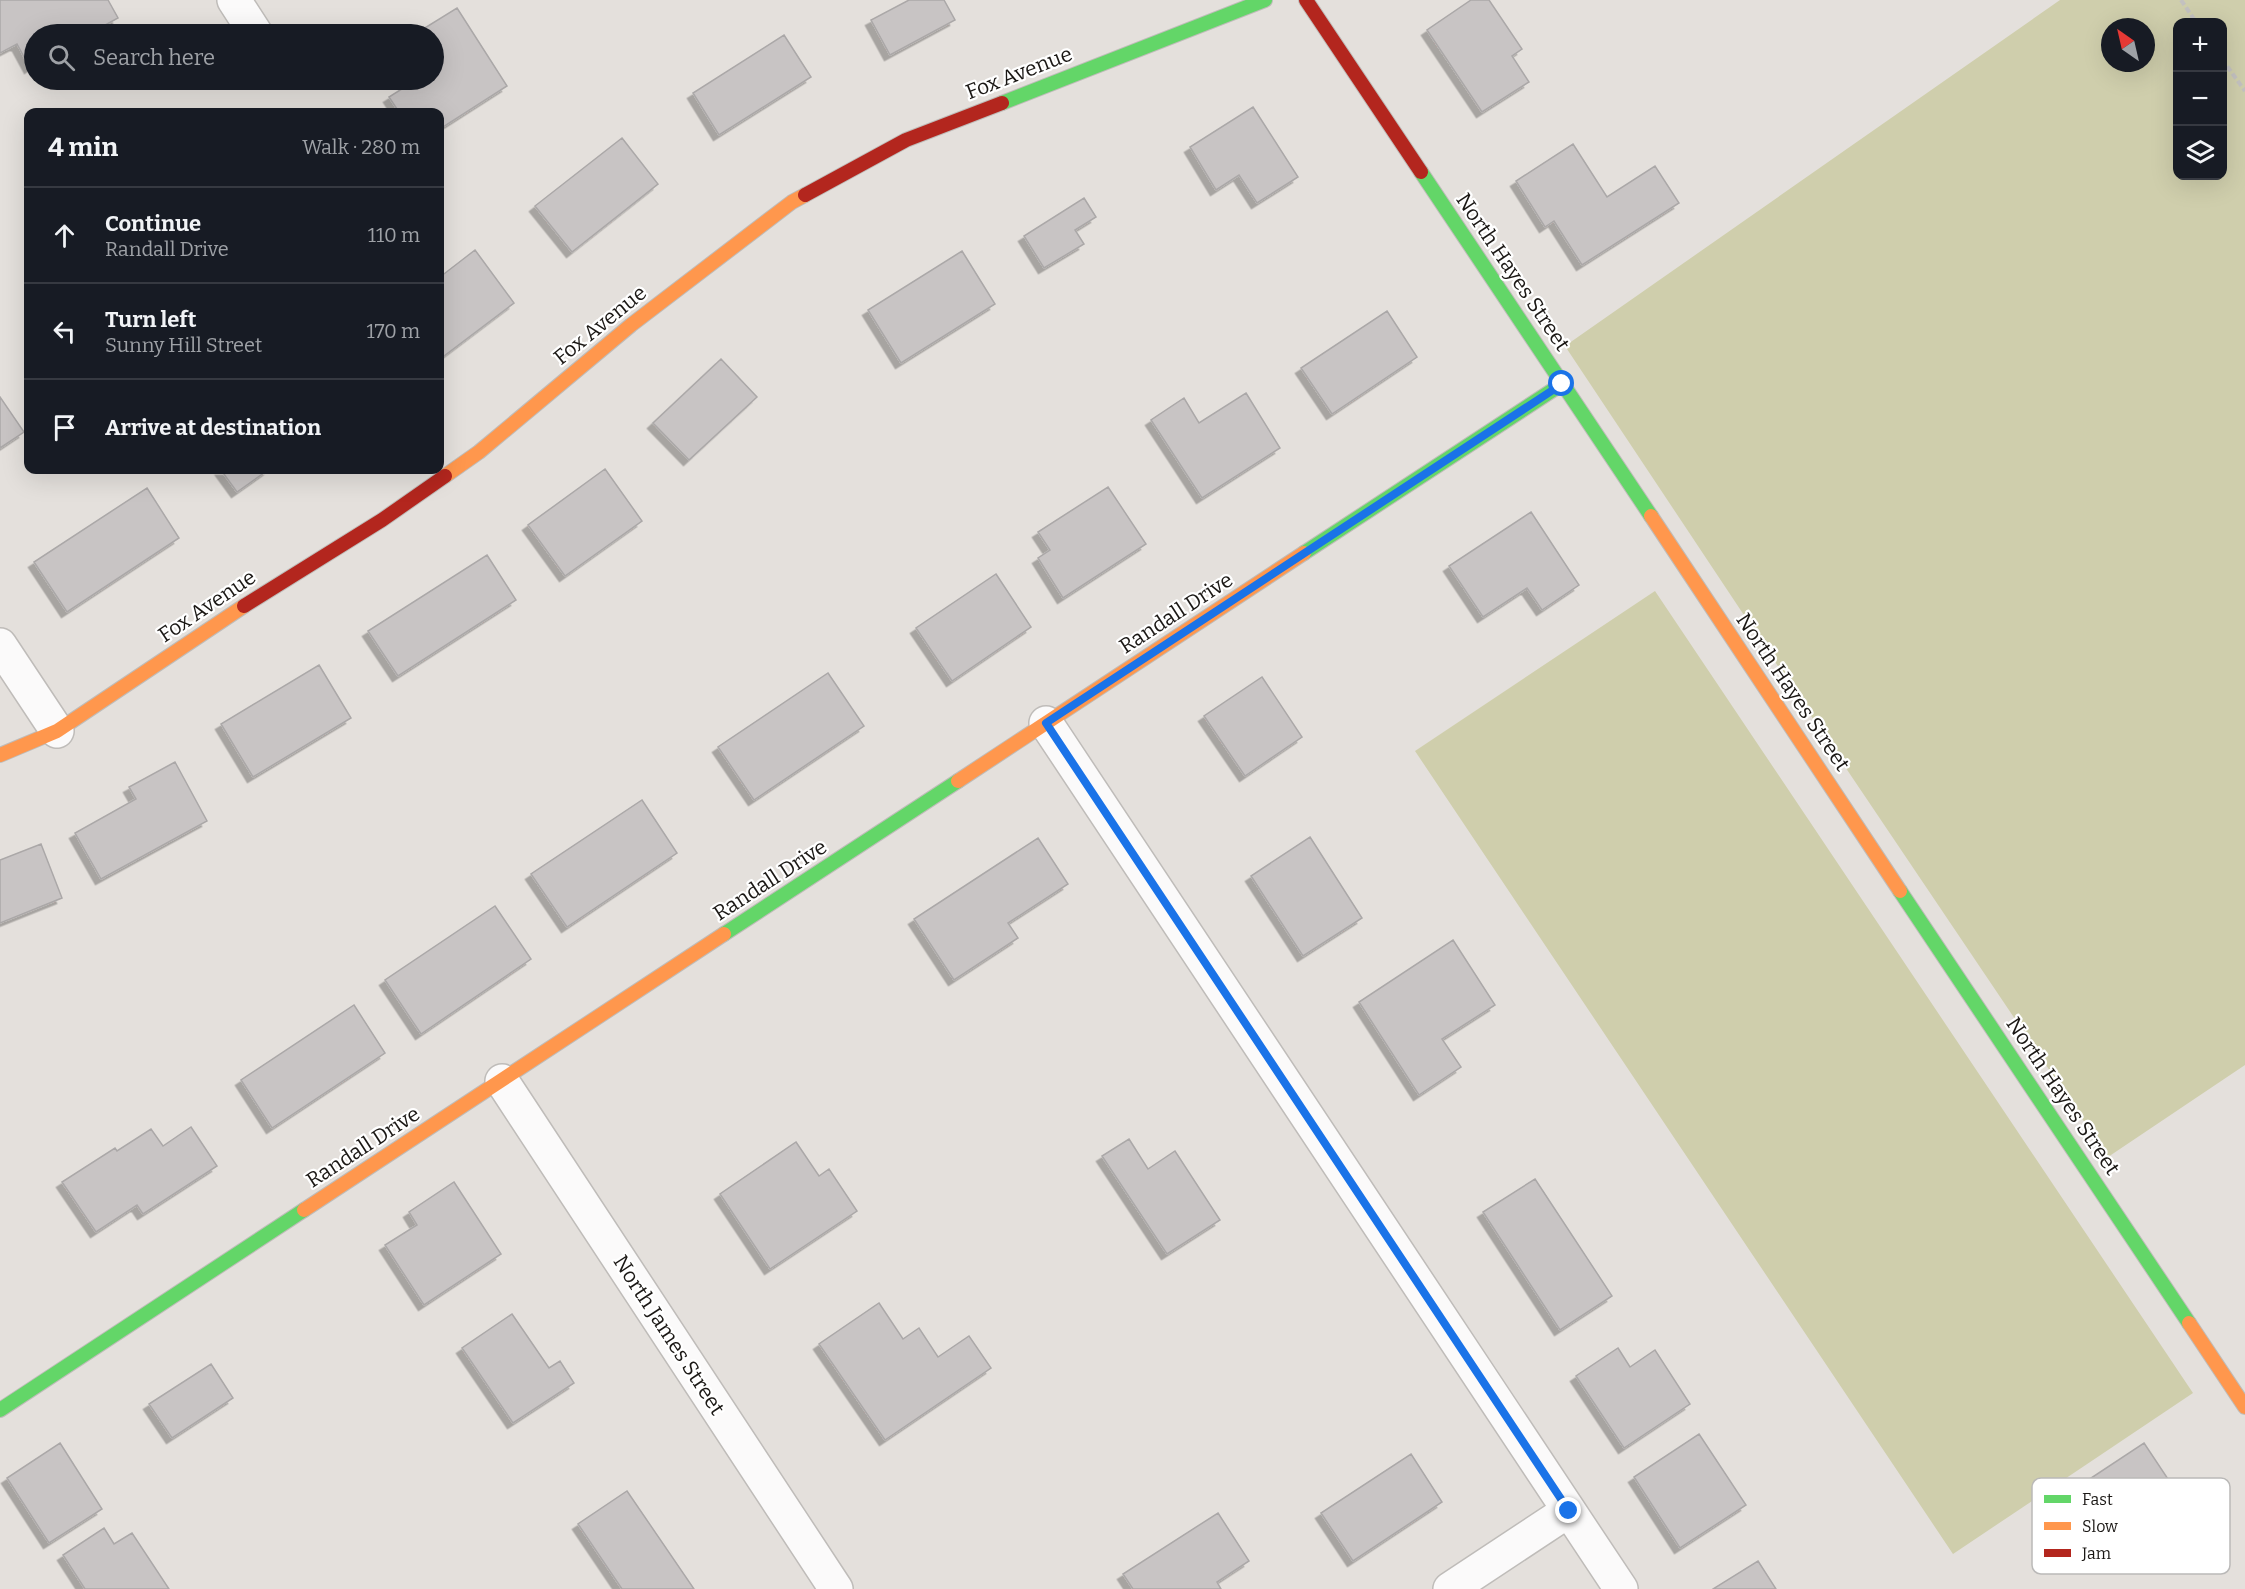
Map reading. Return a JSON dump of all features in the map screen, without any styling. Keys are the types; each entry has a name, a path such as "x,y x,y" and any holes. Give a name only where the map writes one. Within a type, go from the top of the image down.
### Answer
{"street":[{"path":"234,0 250,24"},
{"name":"Fox Avenue","path":"0,755 57,731 283,580 382,520 479,452 631,325 792,202 906,140 1265,0"},
{"name":"North Hayes Street","path":"1306,0 2245,1407"},
{"name":"Randall Drive","path":"0,1410 1562,384"},
{"path":"0,645 57,731"},
{"path":"1046,723 1621,1589"},
{"name":"North James Street","path":"502,1081 836,1589"},
{"path":"1450,1589 1569,1511"}],"path":[{"path":"2181,0 2193,18"},
{"path":"2227,65 2245,91"}],"green space":[{"path":"2060,0 2245,0 2245,1065 2108,1157 1565,346"},
{"path":"1655,591 2193,1393 2066,1478 2032,1478 2032,1501 1953,1554 1415,751"}],"building":[{"path":"0,0 108,0 118,18 107,24 24,24 24,57 17,44 0,53"},
{"path":"909,0 944,0 955,20 890,55 871,20"},
{"path":"1471,0 1489,0 1522,49 1512,56 1529,82 1482,112 1427,30"},
{"path":"457,8 507,86 444,126 444,108 396,108 389,97 400,90 444,90 444,24 431,24"},
{"path":"784,35 811,77 719,135 693,93"},
{"path":"1253,107 1298,177 1257,203 1239,175 1216,190 1190,147"},
{"path":"622,138 658,184 572,252 535,206"},
{"path":"1573,144 1607,197 1655,166 1679,203 1582,265 1554,221 1545,227 1516,181"},
{"path":"1084,198 1096,217 1075,230 1084,244 1044,268 1024,236"},
{"path":"475,250 514,303 444,356 444,274"},
{"path":"962,251 995,304 901,363 868,310"},
{"path":"1387,311 1417,357 1332,414 1301,368"},
{"path":"721,359 757,397 689,460 653,423"},
{"path":"1246,393 1280,448 1202,498 1151,420 1184,398 1199,423"},
{"path":"0,397 24,432 0,448"},
{"path":"605,469 642,521 565,576 528,525"},
{"path":"224,474 262,474 237,492"},
{"path":"1108,487 1146,544 1063,598 1038,558 1050,550 1038,532"},
{"path":"147,488 179,538 67,612 34,562"},
{"path":"1531,512 1579,585 1542,610 1527,588 1483,617 1449,566"},
{"path":"487,555 516,600 398,676 368,631"},
{"path":"996,574 1031,627 952,681 916,628"},
{"path":"319,665 351,718 253,777 221,724"},
{"path":"828,673 864,726 754,800 718,747"},
{"path":"1262,677 1302,737 1245,776 1204,716"},
{"path":"175,762 207,821 101,879 75,833 136,799 129,787"},
{"path":"642,800 677,853 567,927 531,874"},
{"path":"1310,837 1362,918 1303,956 1251,876"},
{"path":"1038,838 1068,884 1008,923 1018,938 954,980 914,919"},
{"path":"41,844 62,898 0,923 0,860"},
{"path":"495,906 531,959 421,1034 385,980"},
{"path":"1453,940 1495,1005 1442,1039 1461,1067 1419,1095 1359,1002"},
{"path":"354,1005 385,1053 272,1128 241,1080"},
{"path":"191,1127 217,1166 143,1214 137,1205 96,1232 62,1182 115,1148 117,1151 151,1129 163,1146"},
{"path":"1129,1139 1148,1169 1175,1151 1220,1220 1167,1254 1102,1156"},
{"path":"796,1142 819,1176 829,1169 857,1211 770,1269 720,1194"},
{"path":"1535,1179 1612,1296 1560,1330 1483,1212"},
{"path":"454,1182 501,1254 424,1305 385,1245 417,1225 409,1212"},
{"path":"879,1303 903,1339 919,1328 938,1357 969,1336 991,1368 885,1440 819,1344"},
{"path":"512,1314 549,1368 560,1361 574,1383 513,1423 462,1348"},
{"path":"1618,1348 1630,1367 1655,1350 1690,1404 1624,1448 1576,1376"},
{"path":"211,1364 233,1398 172,1438 149,1404"},
{"path":"1699,1434 1746,1505 1680,1548 1634,1477"},
{"path":"60,1443 102,1509 49,1543 7,1478"},
{"path":"2144,1443 2167,1478 2091,1478"},
{"path":"1411,1454 1442,1502 1353,1561 1321,1513"},
{"path":"627,1491 694,1589 622,1589 578,1524"},
{"path":"1218,1513 1249,1561 1217,1582 1221,1589 1133,1589 1123,1574"},
{"path":"104,1528 114,1544 132,1533 169,1589 85,1589 63,1555"},
{"path":"1758,1561 1776,1589 1713,1589"}],"traffic: fast":[{"path":"1002,103 1265,0"},
{"path":"1421,172 1651,516"},
{"path":"1304,553 1562,384"},
{"path":"724,934 958,781"},
{"path":"1900,891 2189,1323"},
{"path":"0,1410 304,1210"}],"traffic: slow":[{"path":"445,476 479,452 631,325 792,202 805,195"},
{"path":"1651,516 1900,891"},
{"path":"958,781 1304,553"},
{"path":"0,755 57,731 244,606"},
{"path":"304,1210 724,934"},
{"path":"2189,1323 2245,1407"}],"traffic: jam":[{"path":"1306,0 1421,172"},
{"path":"805,195 906,140 1002,103"},
{"path":"244,606 382,520 445,476"}],"route":[{"path":"1562,384 1046,723 1569,1511"}]}
